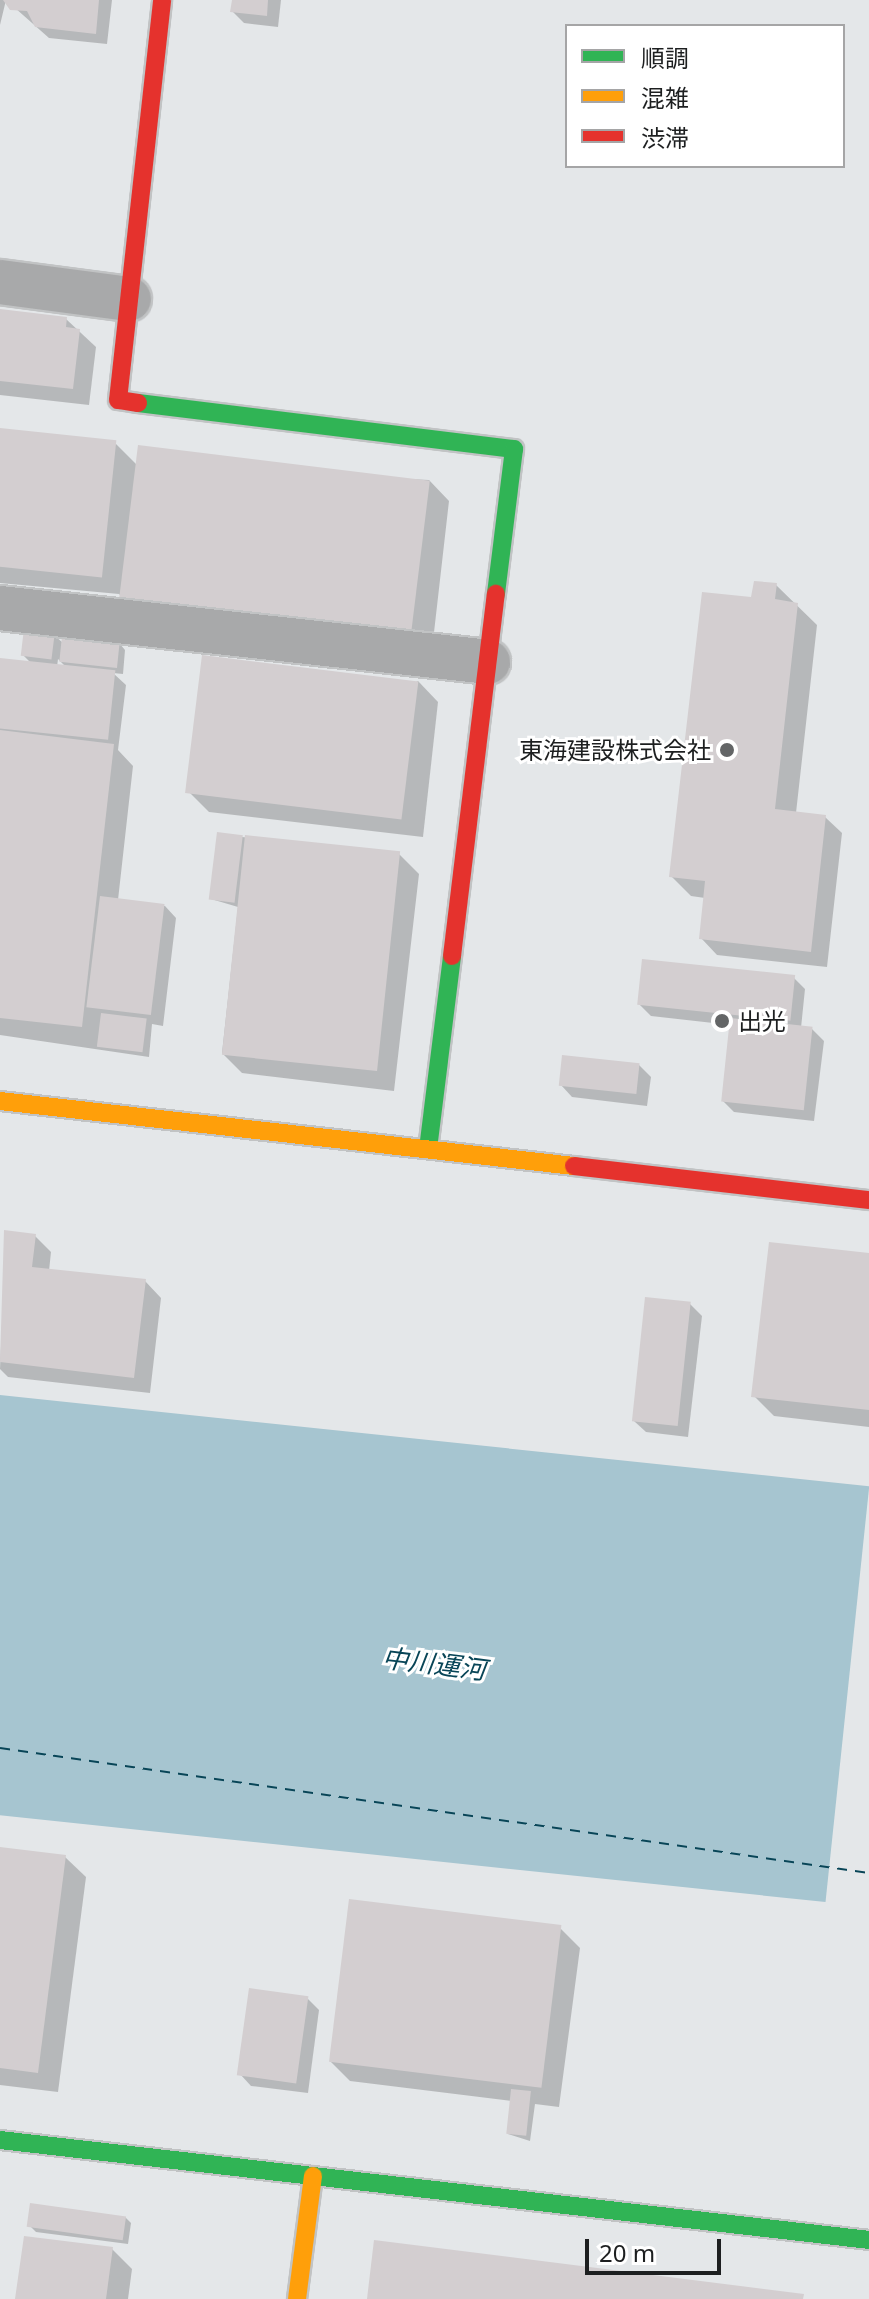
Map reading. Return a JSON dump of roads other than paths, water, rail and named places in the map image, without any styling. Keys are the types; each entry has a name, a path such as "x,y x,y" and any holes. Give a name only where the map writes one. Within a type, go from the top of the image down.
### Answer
{"street":[{"path":"162,0 118,400 514,449 428,1149"},
{"path":"0,282 129,299"},
{"path":"0,608 488,662"},
{"path":"0,1101 869,1200"},
{"path":"0,2140 869,2240"},
{"path":"297,2299 313,2176"}],"water":[{"name":"中川運河","path":"0,1395 869,1486 826,1902 0,1815"}],"place":[{"name":"東海建設株式会社","path":"727,750"},
{"name":"出光","path":"722,1021"}]}
